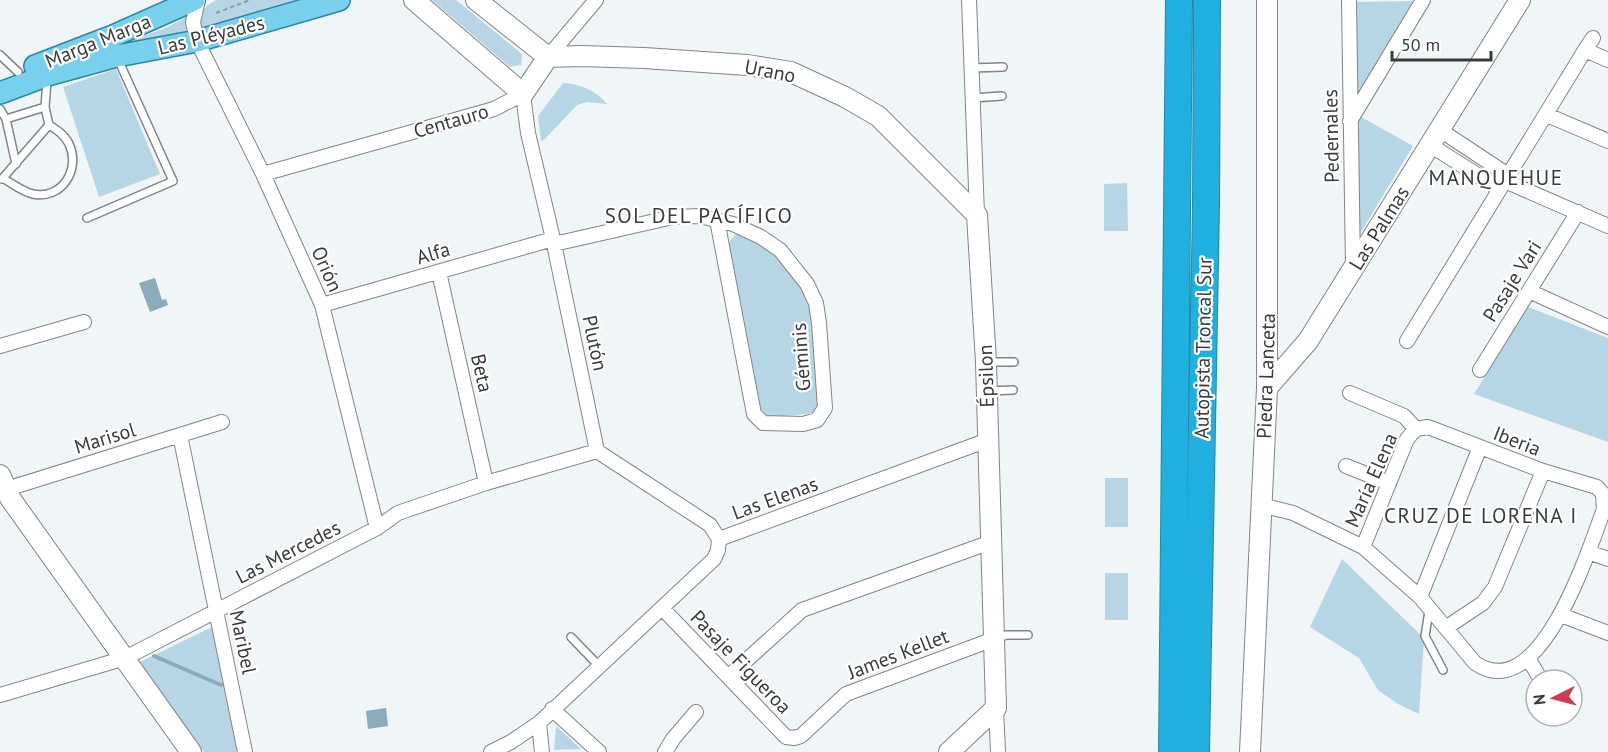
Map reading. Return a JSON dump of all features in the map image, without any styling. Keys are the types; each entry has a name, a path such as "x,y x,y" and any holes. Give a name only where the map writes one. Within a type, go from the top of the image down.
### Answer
{"highway":[{"path":"1173,0 1178,81"},
{"name":"Autopista Troncal Sur","path":"1179,0 1178,81 1186,694 1197,752"},
{"name":"Autopista Troncal Sur","path":"1170,752 1186,694 1206,194 1207,0"}],"main road":[{"name":"Las Pléyades","path":"113,40 197,42 339,0"},
{"name":"Marga Marga","path":"0,93 48,75 191,1"},
{"name":"Marga Marga","path":"9,75 113,40"}],"street":[{"path":"414,0 523,94"},
{"path":"476,0 548,57"},
{"name":"Centauro","path":"263,174 494,109 523,94 548,57 596,0"},
{"name":"Épsilon","path":"969,0 977,215 986,362 998,752"},
{"name":"Piedra Lanceta","path":"1250,752 1267,388 1267,0"},
{"name":"Pedernales","path":"1349,0 1353,271"},
{"name":"Las Palmas","path":"1267,388 1308,341 1520,0"},
{"path":"191,1 197,42"},
{"path":"1350,121 1422,1"},
{"name":"Orión","path":"197,42 263,174 322,305 377,528"},
{"path":"1407,341 1589,44 1608,60"},
{"name":"Urano","path":"548,57 644,58 747,65 791,72 845,97 878,116 977,215"},
{"name":"Plutón","path":"523,94 528,133 554,242 597,451"},
{"path":"1547,115 1608,141"},
{"path":"1435,137 1502,171 1505,181"},
{"path":"1505,181 1608,225"},
{"name":"Pasaje Vari","path":"1480,370 1578,212"},
{"name":"Géminis","path":"554,242 673,217 699,216 717,220 747,230 780,250 801,275 812,293 818,313 825,408 821,416 813,422 768,424 759,421 754,414 717,220"},
{"name":"Alfa","path":"322,305 554,242"},
{"name":"Beta","path":"439,272 486,483"},
{"path":"1529,291 1608,327"},
{"path":"0,346 84,322"},
{"path":"1350,393 1404,416 1416,429"},
{"name":"Marisol","path":"1,488 222,422"},
{"name":"Iberia","path":"1416,429 1428,427 1543,471 1597,487 1605,494"},
{"name":"María Elena","path":"1363,547 1407,439 1416,429"},
{"name":"Maribel","path":"180,435 245,752"},
{"name":"Las Elenas","path":"491,752 512,742 539,723 714,559 719,539 988,440"},
{"path":"1420,597 1480,447"},
{"path":"597,451 710,525 719,539"},
{"name":"Las Mercedes","path":"0,695 126,658 377,528 398,513 486,483 597,451"},
{"path":"1346,466 1389,483"},
{"path":"1447,627 1483,603 1495,587 1543,471"},
{"path":"1,488 126,658 191,752"},
{"path":"1261,505 1293,513 1363,547 1420,597 1475,663 1484,669 1497,671 1508,669 1527,658 1546,638 1561,615 1605,509 1605,494"},
{"path":"729,676 802,610 991,542"},
{"path":"1588,552 1608,559"},
{"name":"Pasaje Figueroa","path":"662,608 786,737 794,738"},
{"path":"1561,615 1608,633"},
{"name":"James Kellet","path":"794,738 801,736 846,694 994,639"},
{"path":"1527,658 1533,668"},
{"path":"949,752 996,708"},
{"path":"552,710 598,752"},
{"path":"665,752 696,712"},
{"path":"539,723 542,752"}],"lane":[{"path":"87,218 173,181 113,40"},
{"path":"0,55 9,75"},
{"path":"971,68 1003,67"},
{"path":"48,75 45,107 49,125 61,132 69,144 73,166 65,184 48,194 34,195 2,179 49,125"},
{"path":"972,98 1002,96"},
{"path":"6,119 45,107"},
{"path":"0,109 6,119 16,164"},
{"path":"986,362 1014,362"},
{"path":"987,391 1013,390"},
{"path":"1430,608 1425,636 1443,670"},
{"path":"994,639 1007,634 1028,635"},
{"path":"571,637 599,666"}],"path":[{"path":"216,13 250,0"}],"shaded area":[{"path":"216,0 308,0 210,29 202,28 200,18 202,11"},
{"path":"432,0 456,0 522,54 521,65 510,67"},
{"path":"1415,1 1357,100 1356,2"},
{"path":"190,15 186,22 186,32 179,36 92,54 166,28"},
{"path":"116,69 160,174 99,197 63,87"},
{"path":"563,83 587,89 607,104 587,102 577,105 541,141 538,116"},
{"path":"1356,114 1413,146 1358,237"},
{"path":"1127,183 1128,231 1104,231 1104,184"},
{"path":"736,234 767,247 792,272 809,301 820,405 814,413 769,418 760,409 728,243"},
{"path":"155,278 162,300 166,299 168,305 150,312 139,283"},
{"path":"1528,307 1608,338 1608,442 1474,394"},
{"path":"1105,478 1128,478 1128,527 1105,527"},
{"path":"1342,559 1424,638 1419,714 1398,704 1378,690 1359,658 1310,627"},
{"path":"1105,573 1128,573 1128,620 1105,620"},
{"path":"212,627 239,752 204,752 140,662"},
{"path":"386,708 388,726 368,729 366,711"},
{"path":"556,726 581,749 554,750"}],"waterway":[{"path":"154,656 221,685"}],"district":[{"name":"MANQUEHUE","path":"1496,178"},
{"name":"SOL DEL PACÍFICO","path":"699,216"},
{"name":"CRUZ DE LORENA I","path":"1481,516"}]}
